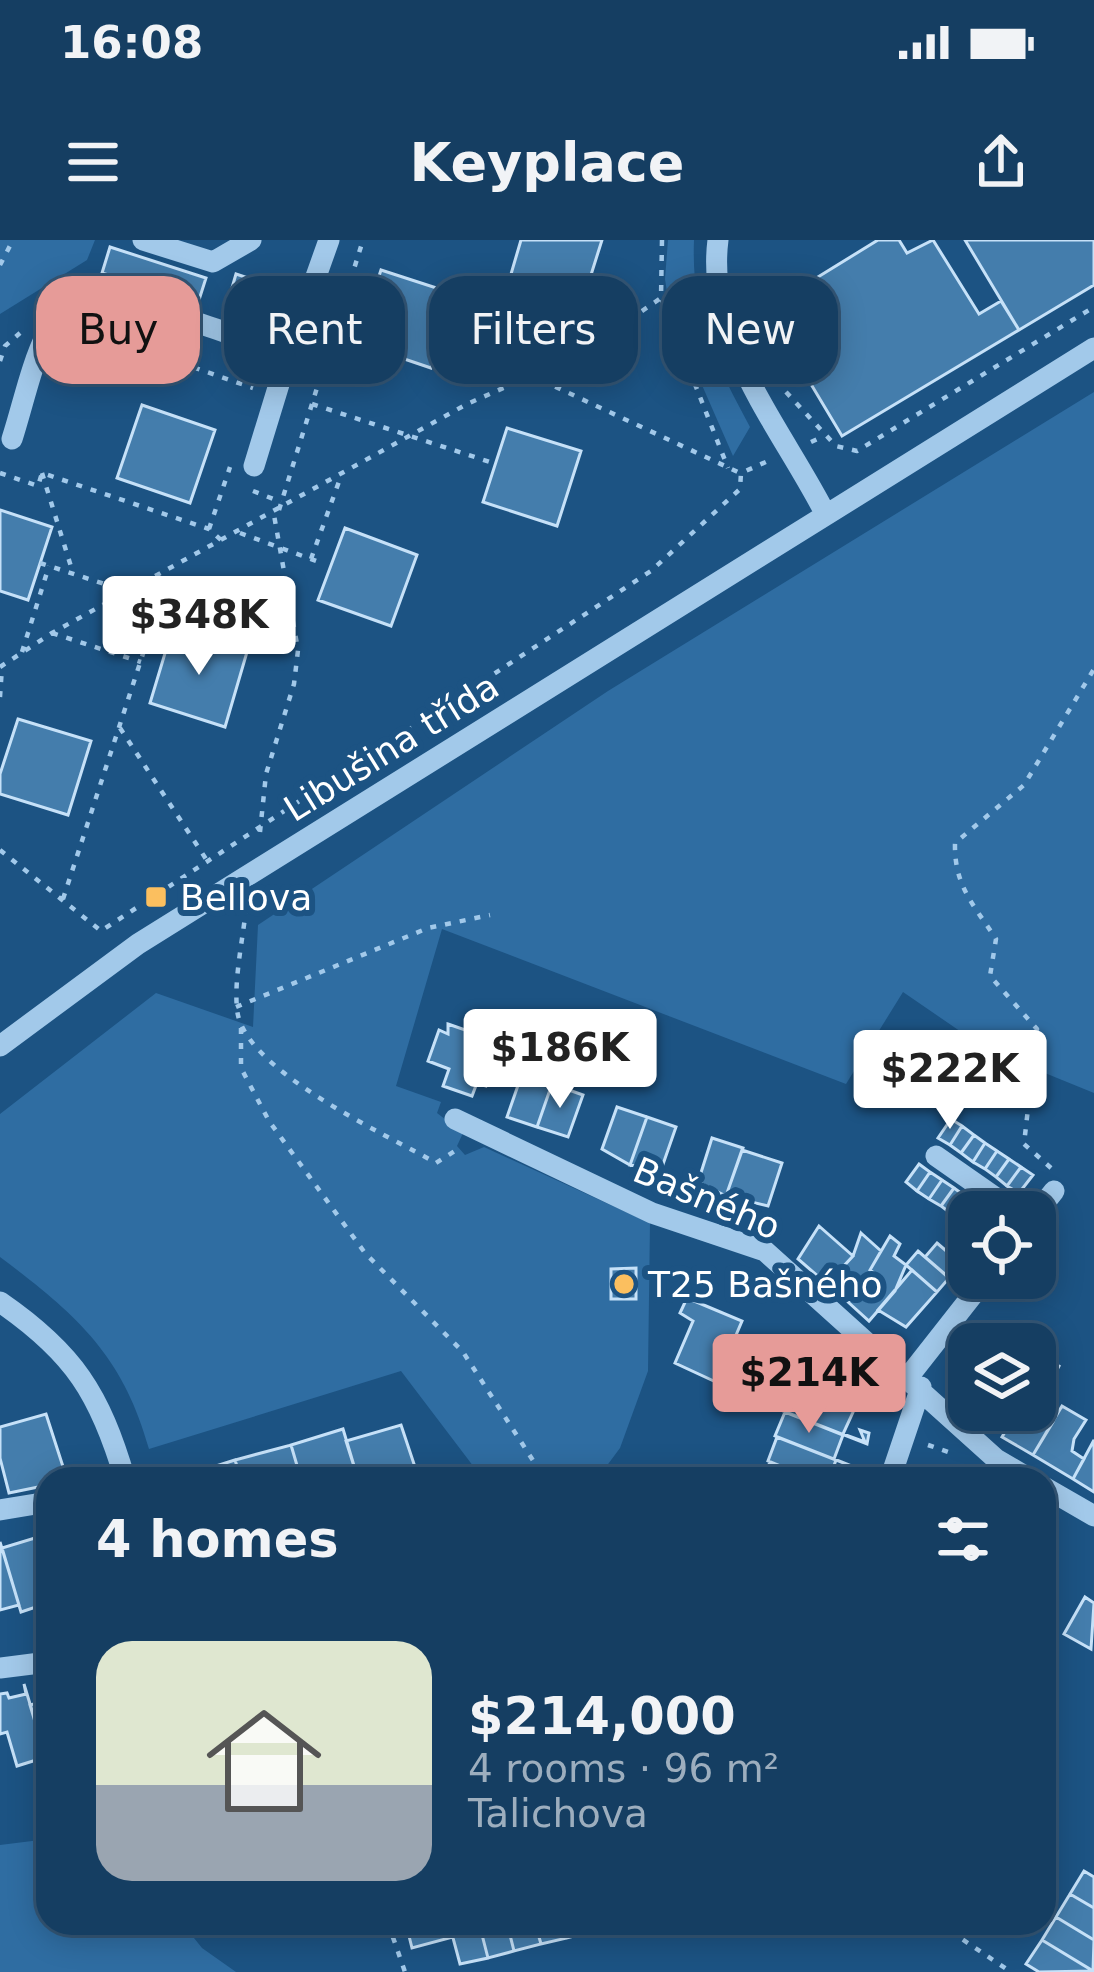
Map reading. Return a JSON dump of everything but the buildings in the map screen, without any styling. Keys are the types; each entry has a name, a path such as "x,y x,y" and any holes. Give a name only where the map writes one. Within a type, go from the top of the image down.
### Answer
{"street":[{"path":"143,240 213,262 250,240"},
{"path":"316,276 328,240"},
{"path":"718,240 717,278 727,333 826,515"},
{"path":"12,439 48,329 74,305 114,301 224,336"},
{"name":"Libušina třída","path":"0,1046 138,944 1094,348"},
{"path":"243,462 276,384"},
{"name":"Bašného","path":"455,1119 652,1213 765,1251 1010,1467"},
{"path":"936,1156 986,1191"},
{"path":"894,1467 915,1382 972,1299"},
{"path":"0,1302 79,1369 111,1432 121,1467"},
{"path":"1056,1494 1094,1516"},
{"path":"0,1510 36,1504"},
{"path":"0,1668 36,1664"}],"path":[{"path":"0,265 13,240"},
{"path":"260,832 266,774 294,684 298,650 276,511 363,240"},
{"path":"662,240 661,298 728,468"},
{"path":"638,314 661,298"},
{"path":"783,388 842,451 864,448 1094,307"},
{"path":"200,367 246,382 255,391"},
{"path":"0,697 1,666 52,633 510,384"},
{"path":"549,384 741,473 824,436"},
{"path":"312,404 490,463"},
{"path":"209,529 243,462"},
{"path":"42,472 209,529 221,540"},
{"path":"0,473 38,486 42,472"},
{"path":"42,472 73,574"},
{"path":"0,850 101,931 260,832 314,788 652,571 740,489 741,473"},
{"path":"311,559 341,476"},
{"path":"238,532 319,562"},
{"path":"40,563 129,592"},
{"path":"22,653 49,566"},
{"path":"63,899 170,570"},
{"path":"52,633 141,662"},
{"path":"1054,1191 1057,1172 1024,1144 1037,1029 990,976 995,939 965,898 954,872 955,843 1024,785 1094,669"},
{"path":"120,728 208,862"},
{"path":"249,876 236,1007 241,1068 269,1121 365,1253 464,1352 537,1467"},
{"path":"236,1007 428,928 490,915"},
{"path":"241,1028 289,1079 436,1163 481,1134"},
{"path":"904,1438 959,1455"},
{"path":"392,1935 405,1972"},
{"path":"956,1935 1011,1972"}],"shaded area":[{"path":"0,240 95,240 87,260 61,276 36,276 36,292 0,314"},
{"path":"668,240 694,240 695,276 665,276"},
{"path":"702,384 728,384 750,427 733,456"},
{"path":"1094,392 1094,1093 986,1049 903,992 846,1084 442,929 396,1086 441,1102 437,1113 463,1133 457,1146 465,1155 484,1147 650,1223 648,1371 620,1448 606,1467 474,1467 401,1371 149,1449 125,1387 93,1339 52,1298 0,1257 0,1114 156,993 253,1027 258,925 608,691"},
{"path":"36,1840 36,1935 192,1935 236,1972 0,1972 0,1845"}],"place":[{"name":"Bellova","path":"156,897"},
{"name":"T25 Bašného","path":"624,1284"}]}
